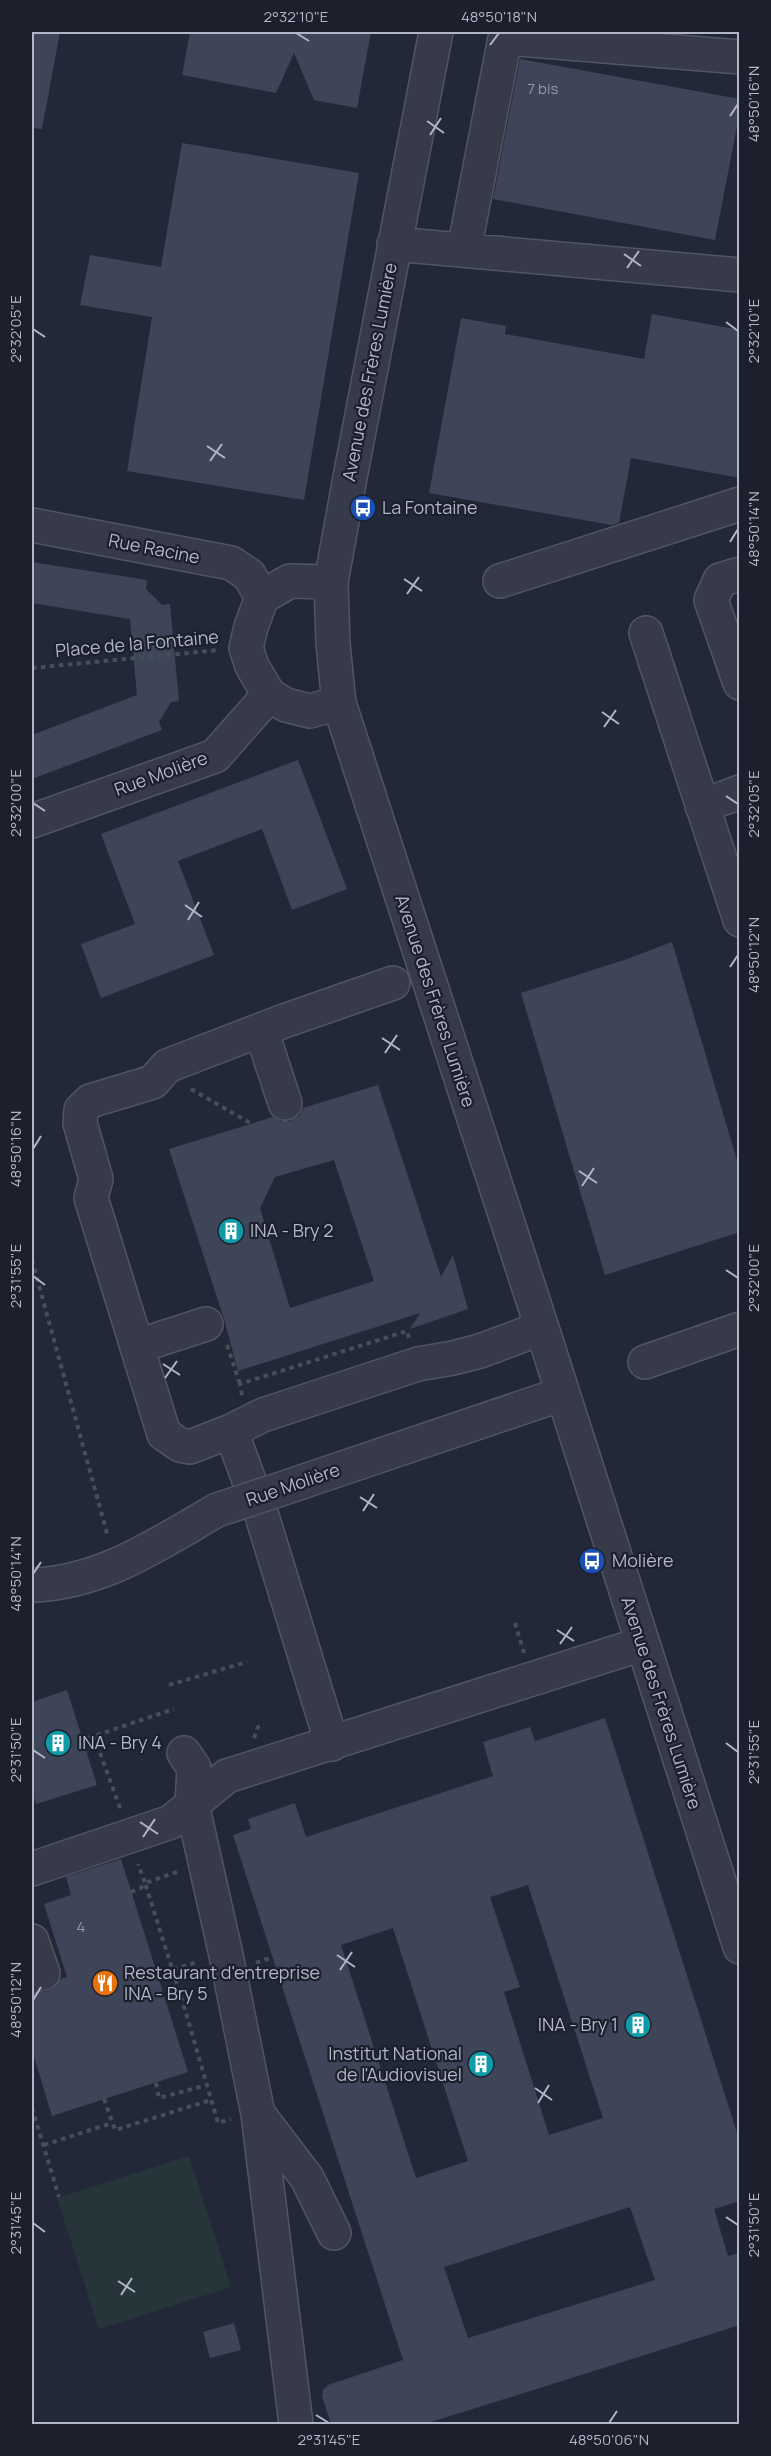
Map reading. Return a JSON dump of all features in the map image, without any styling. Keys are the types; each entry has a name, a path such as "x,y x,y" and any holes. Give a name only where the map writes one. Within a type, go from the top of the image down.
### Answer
{"street":[{"name":"Avenue des Frères Lumière","path":"436,32 394,244 332,582 333,644 339,703 740,1947"},
{"path":"464,250 505,38 740,57"},
{"path":"394,244 740,275"},
{"path":"500,580 740,504"},
{"name":"Rue Racine","path":"32,525 231,563 249,575 262,597"},
{"path":"740,574 720,580 711,600 740,683"},
{"path":"332,582 290,581 262,597 250,627 246,648 252,666 269,696 286,705 310,711 339,703"},
{"path":"646,633 740,920"},
{"name":"Rue Molière","path":"32,821 215,756 269,696"},
{"path":"702,806 740,792"},
{"path":"393,983 167,1066 153,1082 90,1101 81,1110 80,1123 96,1179 91,1198 164,1434 180,1445 190,1447 231,1431 263,1415 418,1364 480,1351 542,1328"},
{"path":"261,1030 285,1103"},
{"path":"138,1346 206,1324"},
{"path":"645,1362 740,1329"},
{"name":"Rue Molière","path":"32,1585 51,1584 116,1567 217,1510 562,1394"},
{"path":"231,1431 262,1516 332,1744"},
{"path":"32,1869 171,1822 227,1776 642,1644"},
{"path":"184,1753 194,1768 192,1804 206,1861 296,2424"},
{"path":"32,1941 43,1973 32,1976"},
{"path":"246,2116 307,2178 334,2233"}],"path":[{"name":"Place de la Fontaine","path":"32,668 246,648"},
{"path":"162,1072 252,1124"},
{"path":"32,1260 116,1567"},
{"path":"233,1366 240,1384"},
{"path":"515,1623 525,1656"},
{"path":"169,1685 247,1662"},
{"path":"88,1738 174,1709"},
{"path":"94,1736 129,1837"},
{"path":"131,1892 146,1883 206,1861"},
{"path":"143,1875 218,2123 246,2116"},
{"path":"252,1964 273,1957"},
{"path":"173,1969 203,1960"},
{"path":"156,2083 159,2098 207,2085"},
{"path":"104,2099 115,2130 211,2100"},
{"path":"32,2108 59,2197"},
{"path":"44,2145 112,2123"}],"shaded area":[{"path":"189,2156 231,2287 99,2329 57,2198"}],"building":[{"path":"32,32 60,32 42,129 32,128"},
{"path":"190,32 371,32 357,108 314,100 294,53 276,93 182,75"},
{"path":"520,59 740,99 740,111 715,240 493,199"},
{"path":"182,143 359,173 304,500 127,471 152,317 80,305 90,255 161,267"},
{"path":"652,314 740,330 740,478 631,458 619,523 612,525 429,493 461,318 506,326 505,334 644,359"},
{"path":"32,562 147,580 146,589 162,605 170,604 179,701 171,702 159,722 162,730 32,779 32,735 137,695 130,619 32,603"},
{"path":"298,760 347,889 292,910 262,829 178,861 214,955 101,998 81,944 135,924 101,834"},
{"path":"672,942 740,1170 740,1232 605,1275 521,993"},
{"name":"INA - Bry 2","path":"378,1085 441,1277 453,1255 468,1309 410,1329 420,1313 238,1371 224,1319 169,1149 273,1117 281,1121 290,1121 299,1116 303,1108","holes":["334,1160 374,1281 290,1308 260,1208 275,1177"]},
{"name":"INA - Bry 4","path":"67,1690 97,1785 36,1804 32,1792 32,1702"},
{"name":"INA - Bry 1","path":"605,1718 740,2142 740,2201 714,2209 728,2256 740,2253 740,2325 425,2424 331,2424 322,2396 323,2390 328,2385 403,2360 233,1835 251,1829 248,1819 295,1803 306,1837 493,1776 483,1742 530,1727 535,1741","holes":["528,1885 603,2118 549,2135 504,1992 520,1987 490,1897","393,1928 468,2161 416,2178 341,1945","630,2207 655,2280 468,2338 444,2267"]},
{"name":"Restaurant d'entreprise INA - Bry 5","path":"121,1859 188,2072 52,2116 32,2050 32,1994 48,1991 56,1986 60,1979 67,1977 44,1904 71,1895 66,1877"},
{"path":"234,2323 241,2350 210,2358 203,2332"}],"place":[{"name":"La Fontaine","path":"363,508"},
{"name":"INA - Bry 2","path":"231,1231"},
{"name":"Molière","path":"592,1561"},
{"name":"INA - Bry 4","path":"58,1743"},
{"name":"Restaurant d'entreprise INA - Bry 5","path":"105,1983"},
{"name":"INA - Bry 1","path":"638,2025"},
{"name":"Institut National de l'Audiovisuel","path":"481,2064"}]}
